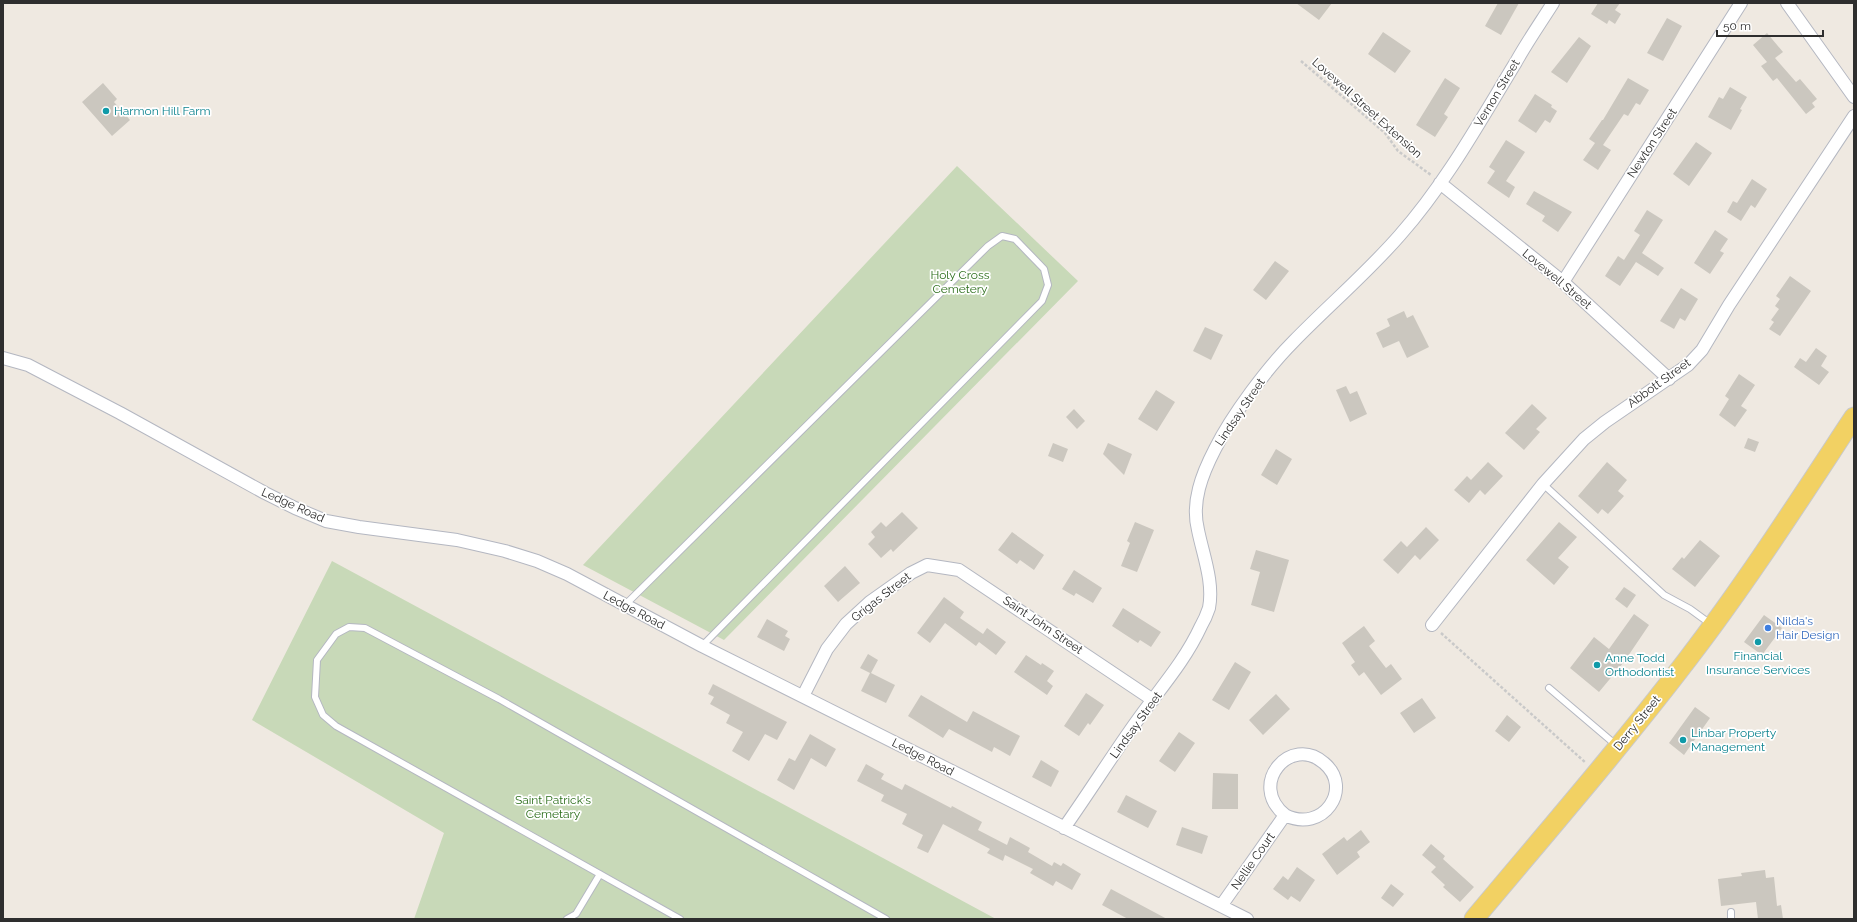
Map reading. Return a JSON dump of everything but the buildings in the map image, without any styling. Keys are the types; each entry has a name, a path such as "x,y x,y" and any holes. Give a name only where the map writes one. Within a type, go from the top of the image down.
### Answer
{"main road":[{"name":"Derry Street","path":"1474,919 1618,747 1713,626 1754,570 1854,417"}],"street":[{"name":"Vernon Street","path":"1440,183 1553,3"},
{"name":"Newton Street","path":"1563,282 1741,3"},
{"path":"1787,3 1854,97"},
{"name":"Abbott Street","path":"1432,625 1543,484 1584,439 1605,422 1688,365 1702,350 1728,305 1854,116"},
{"name":"Lovewell Street","path":"1440,183 1563,282 1669,379"},
{"name":"Lindsay Street","path":"1064,828 1153,700 1178,667 1195,640 1209,610 1210,593 1208,577 1197,528 1195,511 1197,495 1202,479 1215,449 1236,415 1292,342 1400,235 1440,183"},
{"name":"Ledge Road","path":"3,358 28,365 295,508 326,520 358,527 457,540 505,551 537,561 567,574 702,646 1246,919"},
{"name":"Saint John Street","path":"927,565 959,570 1153,700"},
{"name":"Grigas Street","path":"803,696 827,649 846,624 876,598 911,573 927,565"},
{"path":"1302,755 1310,756 1324,762 1333,776 1335,784 1333,800 1329,808 1316,818 1309,820 1292,819 1285,816 1274,805 1271,798 1270,782 1276,768 1287,758 1302,755"},
{"name":"Nellie Court","path":"1221,906 1285,816"}],"lane":[{"path":"625,605 988,246 1002,236 1015,239 1044,269 1048,285 1042,301 702,646"},
{"path":"1543,484 1664,595 1690,609 1713,626"},
{"path":"680,919 336,726 323,715 315,697 317,660 336,634 349,627 365,628 506,703 886,919"},
{"path":"1549,688 1618,747"},
{"path":"567,919 576,916 600,874"}],"path":[{"name":"Lovewell Street Extension","path":"1301,61 1385,133 1398,150 1440,183"},
{"path":"1432,625 1597,772"}],"green space":[{"name":"Holy Cross Cemetery","path":"957,166 1078,281 724,640 583,565"},
{"name":"Saint Patrick's Cemetary","path":"332,561 996,919 414,919 444,833 252,720"}],"place":[{"name":"Harmon Hill Farm","path":"106,111"},
{"name":"Nilda's Hair Design","path":"1768,628"},
{"name":"Financial Insurance Services","path":"1758,642"},
{"name":"Anne Todd Orthodontist","path":"1597,665"},
{"name":"Linbar Property Management","path":"1683,740"}]}
